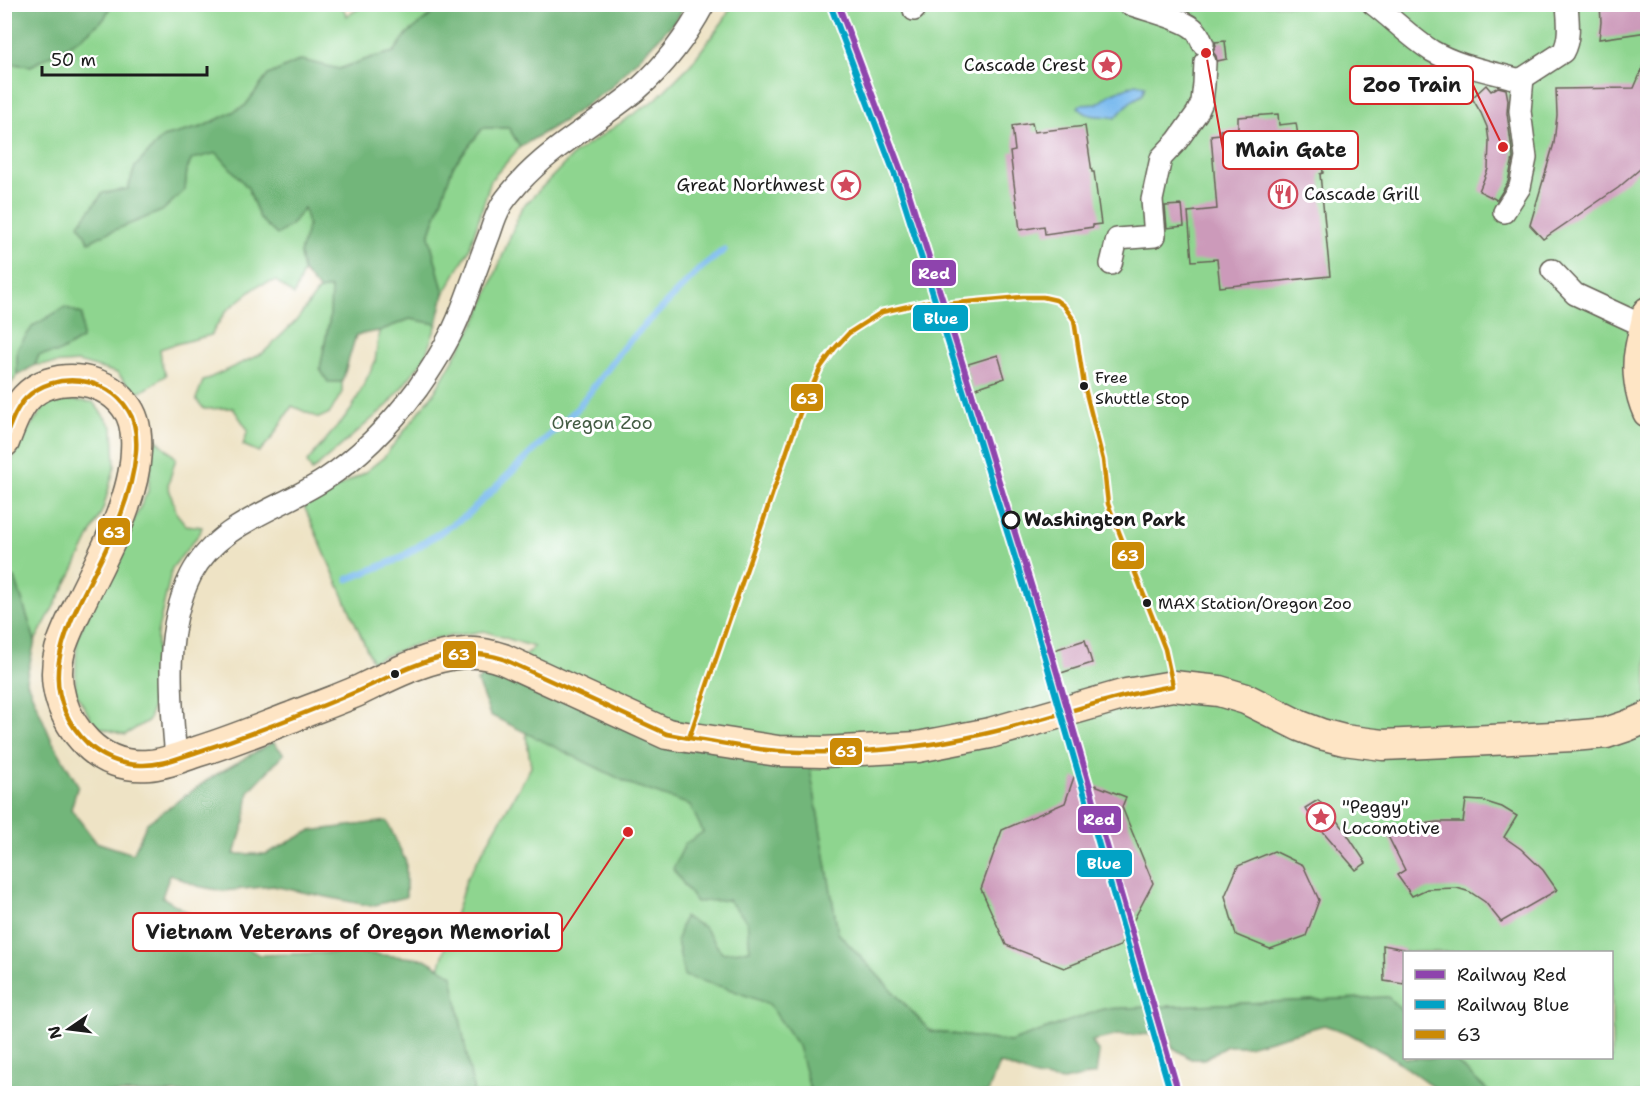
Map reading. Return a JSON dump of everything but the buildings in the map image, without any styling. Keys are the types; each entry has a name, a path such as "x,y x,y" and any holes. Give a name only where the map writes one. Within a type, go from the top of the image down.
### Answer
{"street":[{"path":"176,758 172,711 174,636 181,600 192,573 201,560 219,540 232,530 307,491 341,468 365,448 391,421 419,386 441,352 460,314 501,204 539,162 637,90 660,68 704,4"},
{"path":"1112,264 1117,239 1155,236 1152,200 1161,158 1177,141 1197,113 1202,102 1204,84 1204,53 1196,31 1188,25 1159,13 1129,4"},
{"path":"1373,4 1416,40 1433,51 1469,67 1517,79 1523,78 1559,56 1566,47 1567,4"},
{"path":"1504,212 1520,187 1526,158 1520,111 1523,78"},
{"path":"1552,270 1575,294 1647,322 1639,353 1639,378 1647,412"},
{"path":"4,442 16,413 25,399 40,387 59,380 84,381 107,390 125,404 132,416 136,452 133,474 120,516 60,650 58,667 60,701 71,723 89,745 104,756 127,764 152,765 226,742 320,706 405,668 466,652 503,659 667,734 778,751 823,752 918,747 990,733 1126,694 1173,686 1219,691 1246,699 1321,734 1344,740 1383,744 1606,733 1647,717"}],"green space":[{"path":"341,4 347,16 364,5 444,5 407,34 394,52 339,69 301,60 268,75 245,106 202,127 163,137 135,167 128,189 89,242 185,190 187,169 192,159 217,152 248,188 260,219 291,225 304,207 309,225 300,253 303,272 294,295 276,281 259,285 226,311 211,335 160,349 162,366 166,375 146,389 135,392 117,373 78,362 35,365 39,355 60,352 17,349 17,376 5,391 5,63 31,66 81,38 104,19 111,5"},
{"path":"4,5 111,5 104,19 81,38 31,66 5,63"},
{"path":"444,5 685,5 677,19 610,88 563,121 520,147 509,128 483,128 453,166 429,236 444,294 437,324 410,319 379,331 356,335 342,382 328,382 320,369 330,317 331,288 319,290 303,271 300,253 308,225 304,208 291,225 277,235 260,219 248,188 217,153 192,159 187,169 185,190 162,211 89,242 79,224 103,193 128,189 135,167 163,137 202,127 245,106 268,75 301,60 339,69 394,52 407,34"},
{"name":"Oregon Zoo","path":"732,5 1647,5 1647,1093 1490,1093 1453,1059 1613,1059 1613,951 1403,951 1403,1012 1387,997 1103,1009 1010,1042 930,1031 838,933 807,752 830,1093 457,1093 432,992 466,880 531,767 515,664 534,647 484,631 433,639 372,661 304,506 364,473 384,457 434,393 479,315 521,209 574,154 656,99 691,64 724,20"},
{"path":"483,128 509,128 520,147 491,180 469,250 444,294 429,236 453,166"},
{"path":"331,288 330,317 320,369 328,381 342,382 342,392 330,413 319,418 292,406 272,438 259,452 243,445 248,430 233,408 204,409 196,399 203,381 263,353 296,321 319,290"},
{"path":"65,307 82,314 82,339 60,352 39,355 35,365 17,376 17,349 33,326"},
{"path":"410,319 437,324 424,359 389,404 312,471 307,462 351,410 375,362 379,331"},
{"path":"50,399 93,402 113,428 115,466 103,509 35,641 15,578 5,579 5,477 22,438"},
{"path":"154,437 176,458 168,485 177,514 186,525 202,527 200,533 172,568 157,634 156,693 149,720 125,735 95,726 75,691 77,637 148,491"},
{"path":"15,578 35,641 26,680 52,741 78,785 71,809 96,842 133,854 147,823 212,777 273,742 284,754 249,791 245,821 234,854 266,854 310,831 387,821 406,862 406,897 371,906 273,886 223,891 197,886 170,874 162,897 259,955 351,952 425,959 452,975 474,1093 5,1093 4,579"},
{"path":"498,667 809,762 838,933 930,1031 1010,1042 1103,1009 1388,997 1403,1012 1403,1059 1453,1059 1490,1093 1442,1093 1390,1056 1348,1033 1324,1025 1248,1046 1227,1046 1204,1059 1191,1059 1172,1047 1171,1034 1118,1035 1092,1041 1099,1053 1096,1074 1063,1081 1036,1077 999,1063 988,1093 811,1093 798,1046 769,1004 684,976 677,940 684,917 704,927 722,953 750,950 747,921 728,900 696,902 673,869 685,844 703,832 690,805 630,784 490,715 477,681"}],"water":[{"path":"1136,84 1145,86 1142,95 1130,102 1115,118 1086,114 1078,107 1097,104 1110,94"}],"waterway":[{"path":"348,579 399,559 467,515 577,409 627,343 702,267 724,250"}],"rail line":[{"name":"Red","path":"838,4 906,184 967,378 1037,604 1179,1094"},
{"name":"Blue","path":"831,7 899,186 960,380 1030,606 1171,1094"}],"transit line":[{"name":"63","path":"1022,297 1043,297 1056,300 1064,306 1074,320 1084,385 1103,460 1108,504 1165,649 1173,686 962,739 884,750 779,751 689,738 800,413 821,367 835,348 849,333 882,312 931,301 946,304 1022,297"},
{"name":"63","path":"4,441 22,402 38,389 51,383 80,381 108,390 119,399 133,420 136,452 129,489 111,537 71,622 62,646 58,671 60,696 69,720 88,744 99,753 112,759 126,764 140,765 169,761 294,717 425,662 463,654 482,654 503,659 667,734 689,738"}],"place":[{"name":"Main Gate","path":"1206,53"},
{"name":"Cascade Crest","path":"1107,65"},
{"name":"Zoo Train","path":"1503,147"},
{"name":"Great Northwest","path":"846,185"},
{"name":"Cascade Grill","path":"1283,194"},
{"name":"Free Shuttle Stop","path":"1084,386"},
{"name":"Washington Park","path":"1011,520"},
{"name":"MAX Station/Oregon Zoo","path":"1147,603"},
{"name":"\"Peggy\" Locomotive","path":"1321,817"},
{"name":"Vietnam Veterans of Oregon Memorial","path":"628,832"}]}
